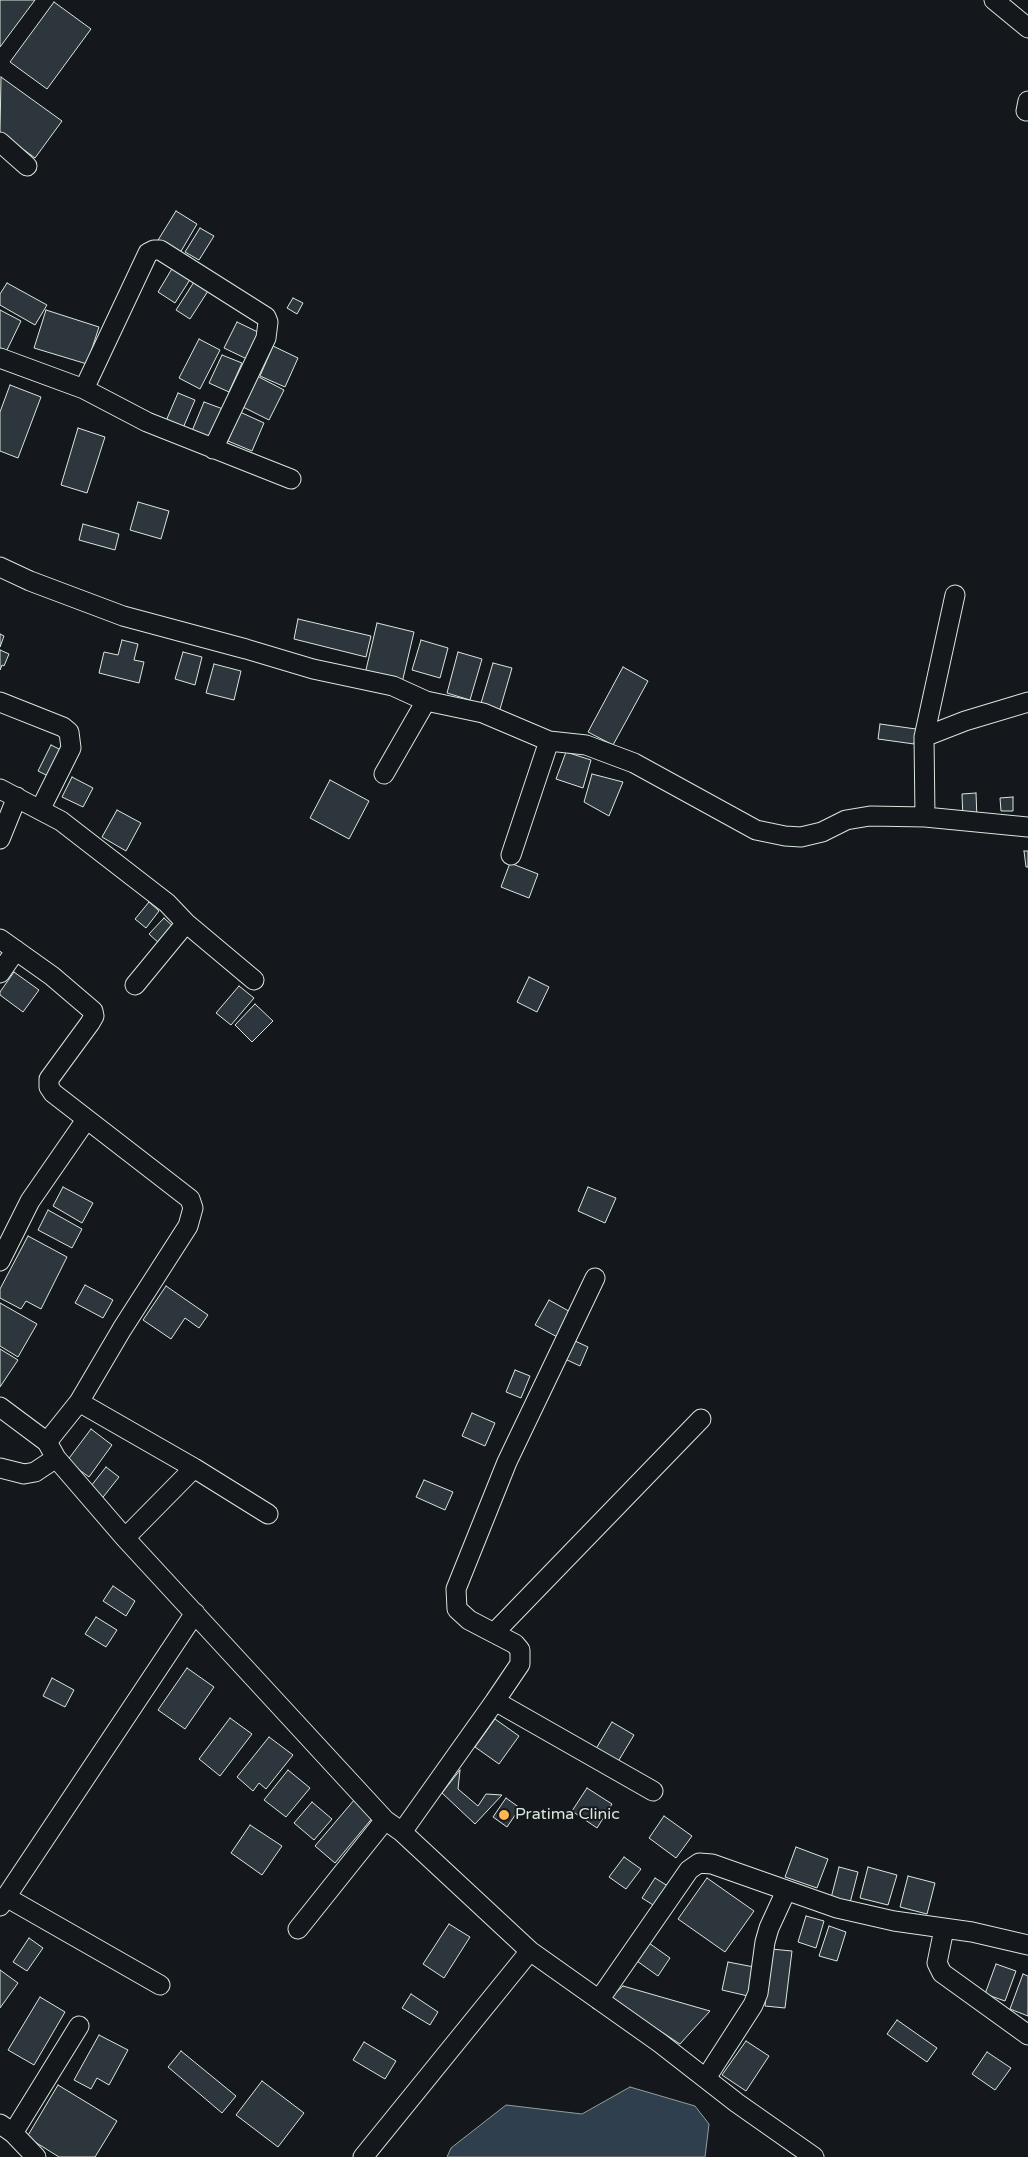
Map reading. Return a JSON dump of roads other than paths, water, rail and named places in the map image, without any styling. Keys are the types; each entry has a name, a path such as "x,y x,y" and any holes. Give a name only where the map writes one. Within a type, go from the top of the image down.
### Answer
{"street":[{"path":"994,0 1028,28"},
{"path":"0,142 27,166"},
{"path":"84,389 148,253 160,250 266,317 268,322 266,338 213,449"},
{"path":"0,358 84,389 148,422 291,478"},
{"path":"0,567 30,581 122,616 246,649 313,670 393,686 426,701 483,713 549,741 586,745 634,763 756,830 801,836 822,832 846,820 870,816 925,817 1028,827"},
{"path":"925,817 924,737 954,595"},
{"path":"384,774 426,701"},
{"path":"0,702 63,727 68,732 71,748 40,810"},
{"path":"924,737 965,721 1028,702"},
{"path":"511,855 549,741"},
{"path":"0,789 61,820 167,903 186,923 254,980"},
{"path":"0,839 17,798"},
{"path":"134,984 186,923"},
{"path":"0,939 52,976 90,1006 93,1011 94,1016 90,1023 49,1079 49,1087 53,1093 190,1199 193,1208 188,1226 122,1329 51,1450 35,1472 24,1474 0,1468"},
{"path":"0,973 16,950"},
{"path":"0,1261 30,1200 86,1120"},
{"path":"402,1832 520,1664 520,1650 515,1644 469,1620 457,1609 456,1589 507,1462 595,1278"},
{"path":"79,1402 194,1468 268,1514"},
{"path":"0,1407 51,1450 125,1538 385,1820 402,1832 530,1951 660,2043 814,2157"},
{"path":"494,1633 701,1419"},
{"path":"125,1538 194,1468"},
{"path":"160,1985 3,1902 195,1613"},
{"path":"495,1701 654,1791"},
{"path":"298,1929 385,1820"},
{"path":"599,2000 689,1870 699,1863 712,1864 786,1892 837,1908 894,1921 972,1932 1028,1945"},
{"path":"706,2078 753,2006 758,1993 765,1942 769,1928 786,1892"},
{"path":"944,1929 937,1963 942,1973 1028,2035"},
{"path":"364,2157 530,1951"},
{"path":"36,2157 6,2128 79,2026"}],"water":[{"path":"630,2087 695,2106 709,2124 705,2157 447,2157 451,2148 506,2105 582,2114"}],"place":[{"name":"Pratima Clinic","path":"504,1815"}]}
